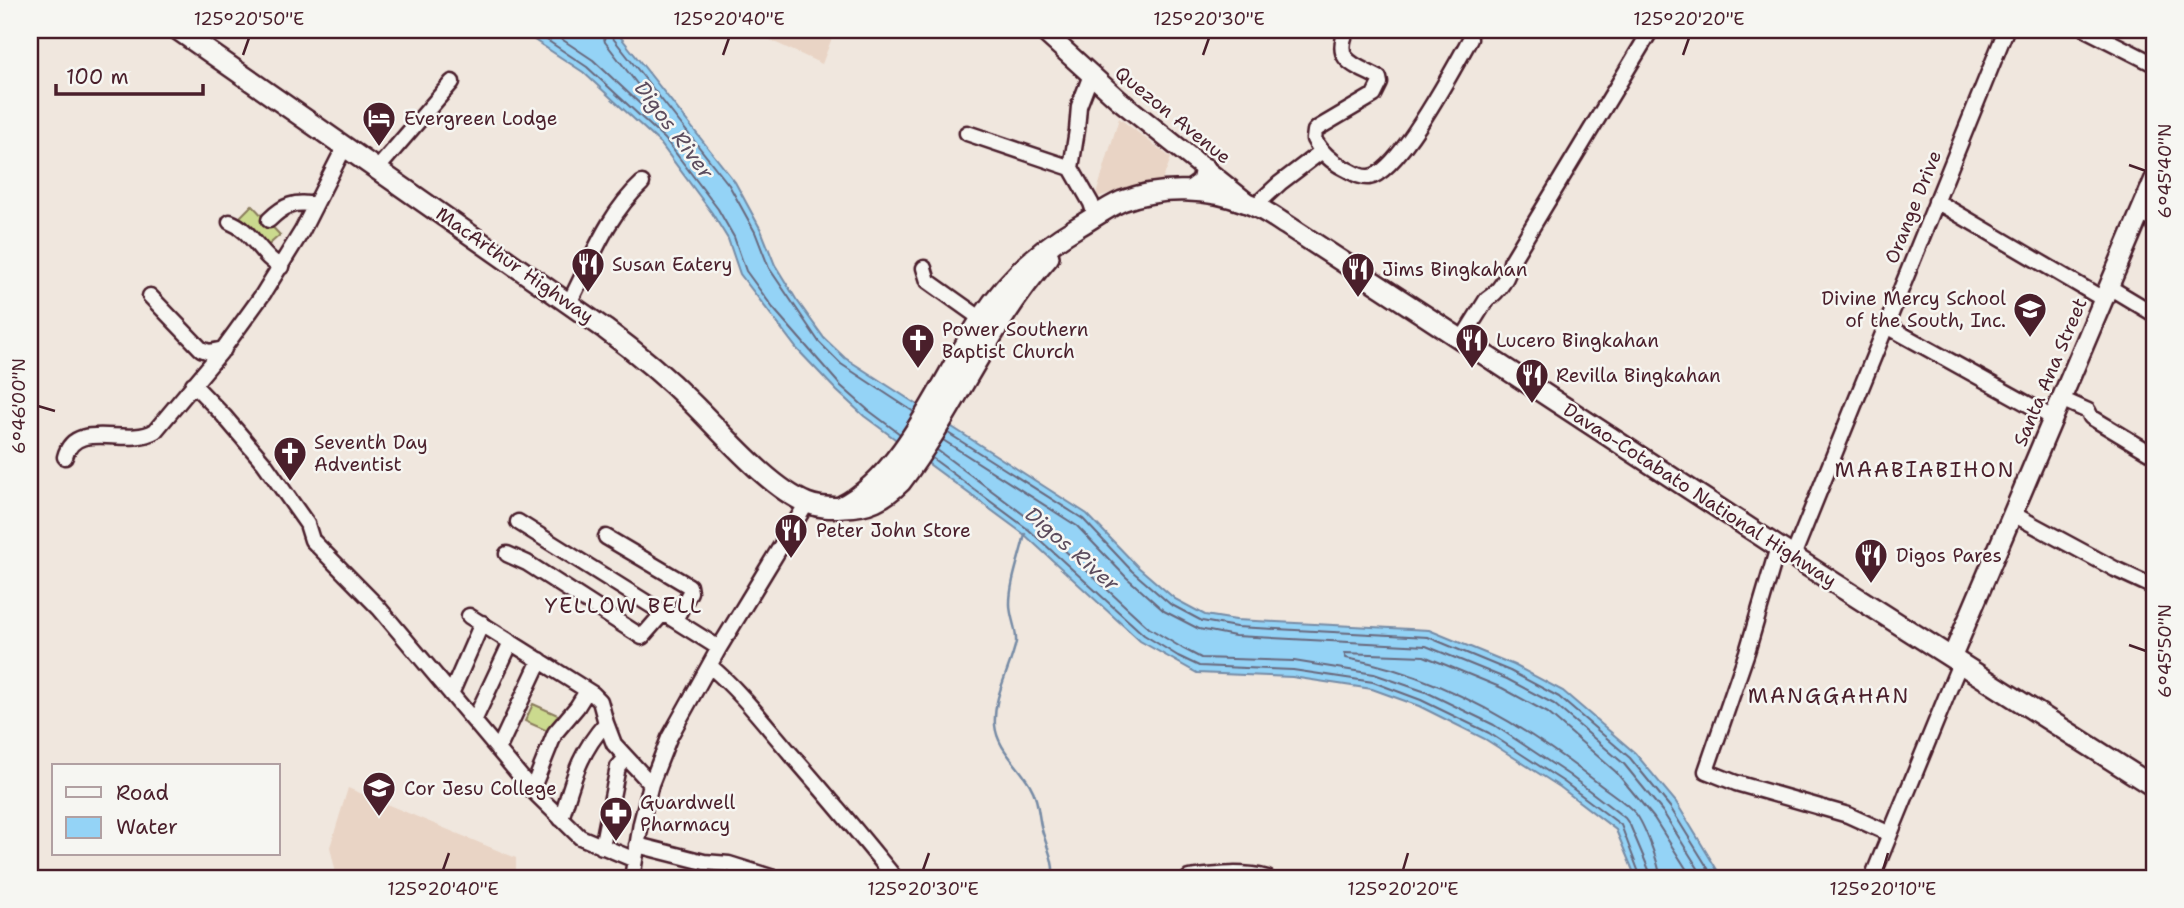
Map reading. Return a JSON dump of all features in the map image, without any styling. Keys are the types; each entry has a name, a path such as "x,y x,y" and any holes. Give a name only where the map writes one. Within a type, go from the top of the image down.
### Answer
{"highway":[{"name":"MacArthur Highway","path":"178,30 569,303 653,366 782,489 807,503 830,508 866,505 881,499 901,482 909,455 989,324 1087,221 1121,202 1139,196 1190,191 1227,196 1251,204"},
{"path":"1190,191 1202,182 1205,168"},
{"name":"Davao-Cotabato National Highway","path":"1251,204 2154,787"}],"main road":[{"name":"Quezon Avenue","path":"1042,30 1119,100 1251,204"},
{"name":"Santa Ana Street","path":"1956,660 2012,514 2106,293 2148,215 2154,180"}],"street":[{"path":"1347,30 1341,50 1345,58 1379,78 1380,83 1374,95 1315,131 1314,139 1336,164 1357,175 1368,177 1378,174 1388,165 1427,114 1470,39"},
{"path":"1462,340 1487,299 1487,290 1502,266 1511,262 1651,30"},
{"name":"Orange Drive","path":"1890,834 1848,815 1736,783 1706,771 1747,652 1786,551 1885,325 2006,30"},
{"path":"2087,30 2154,64"},
{"path":"1087,221 1091,203 1071,168 1079,106 1091,75"},
{"path":"377,168 452,82"},
{"path":"967,133 1071,168"},
{"path":"65,457 71,445 84,437 147,436 163,422 223,349 281,267 345,146"},
{"path":"1251,204 1322,151"},
{"path":"569,303 606,226 642,183"},
{"path":"1936,201 2106,293 2154,314"},
{"path":"270,220 278,211 293,203 315,205"},
{"path":"230,222 244,231 272,263 281,267"},
{"path":"924,268 929,281 989,324"},
{"path":"150,296 201,349 209,352 223,349"},
{"path":"1885,325 2053,418"},
{"path":"193,384 264,463 307,524 312,540 379,608 532,790 580,837 602,847 729,864 774,878"},
{"path":"2061,399 2088,411 2091,417 2154,455"},
{"path":"632,878 651,784 670,737 719,648 807,503"},
{"path":"2012,514 2154,587"},
{"path":"518,522 719,648"},
{"path":"507,554 527,563 642,638 669,616 690,592 689,586 606,537"},
{"path":"451,694 476,619 600,701 614,744 651,784"},
{"path":"474,721 511,642"},
{"path":"498,750 540,660"},
{"path":"1872,878 1956,660"},
{"path":"710,666 726,679 753,709 895,878"},
{"path":"532,790 555,733 587,691"},
{"path":"561,819 580,760 589,742 606,723"},
{"path":"602,847 618,766 626,758"},
{"path":"1189,878 1247,874 1267,878"}],"shaded area":[{"path":"748,30 835,30 822,64"},
{"path":"1119,118 1171,158 1162,181 1134,185 1095,198"},
{"name":"Cor Jesu College","path":"348,788 516,858 516,878 337,878 330,847"}],"green space":[{"path":"252,205 280,235 264,249 237,220"},
{"path":"533,704 560,716 552,733 525,721"}],"water":[{"name":"Digos River","path":"519,30 615,30 735,182 761,230 775,265 824,338 845,358 1087,514 1137,566 1175,599 1205,615 1236,620 1429,630 1514,665 1563,691 1635,753 1676,802 1722,878 1636,878 1616,830 1560,787 1485,739 1419,706 1372,689 1292,677 1197,673 1140,641 1025,535 864,416 837,391 797,349 740,274 728,239 660,143 583,72"}],"waterway":[{"name":"Digos River","path":"1025,534 1010,595 1016,642 999,693 995,725 1000,742 1035,795 1051,858 1053,878"}],"place":[{"name":"Evergreen Lodge","path":"379,148"},
{"name":"Susan Eatery","path":"588,294"},
{"name":"Jims Bingkahan","path":"1358,299"},
{"name":"Divine Mercy School of the South, Inc.","path":"2030,339"},
{"name":"Power Southern Baptist Church","path":"918,370"},
{"name":"Lucero Bingkahan","path":"1472,370"},
{"name":"Revilla Bingkahan","path":"1532,405"},
{"name":"Seventh Day Adventist","path":"290,483"},
{"name":"Peter John Store","path":"791,560"},
{"name":"Digos Pares","path":"1871,585"},
{"name":"Cor Jesu College","path":"379,818"},
{"name":"Guardwell Pharmacy","path":"616,843"}],"district":[{"name":"MAABIABIHON","path":"1925,470"},
{"name":"YELLOW BELL","path":"624,606"},
{"name":"MANGGAHAN","path":"1829,696"}]}
